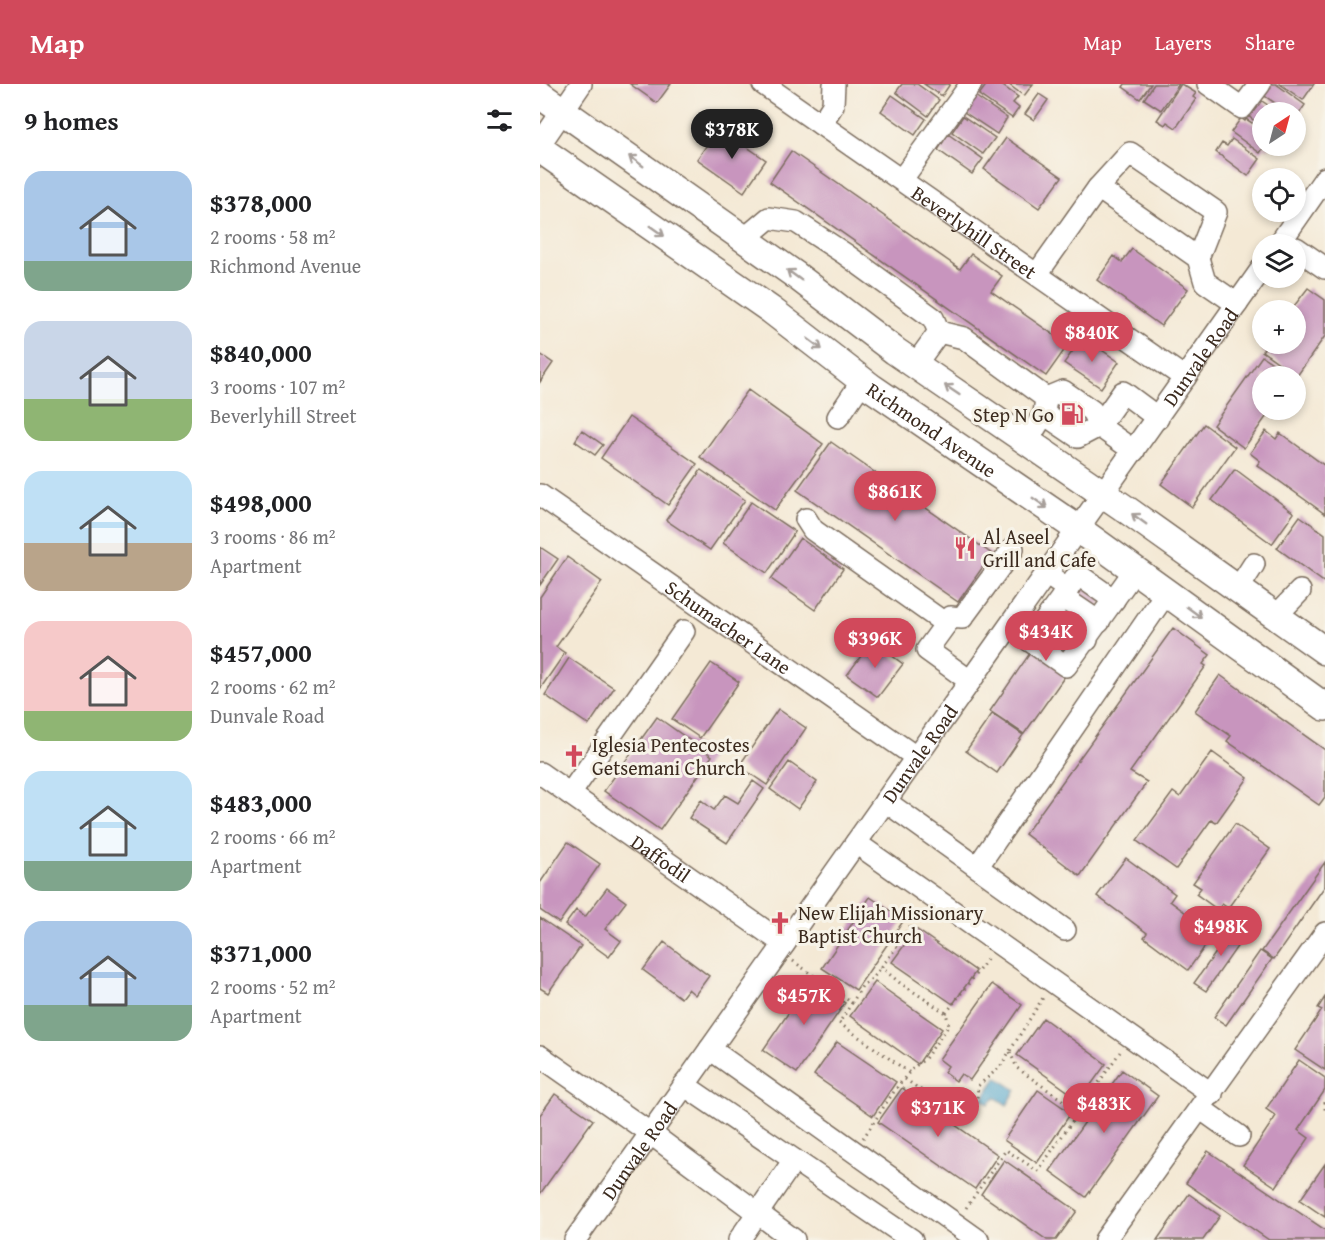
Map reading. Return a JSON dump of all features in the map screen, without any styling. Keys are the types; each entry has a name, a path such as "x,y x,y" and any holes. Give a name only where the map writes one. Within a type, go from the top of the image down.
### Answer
{"main road":[{"path":"540,95 565,110 915,365 1104,494 1324,649"},
{"name":"Richmond Avenue","path":"540,149 712,269 888,398 1078,529 1325,707"},
{"path":"712,269 740,236"},
{"path":"888,398 915,365"},
{"path":"1251,653 1276,616"}],"street":[{"path":"540,144 581,84"},
{"name":"Beverlyhill Street","path":"764,84 1185,378"},
{"path":"821,124 833,105 834,84"},
{"path":"902,179 970,84"},
{"path":"1208,84 1242,108 1260,84"},
{"path":"1037,274 1098,188 1130,153 1216,212 1198,258 1205,282 1237,304"},
{"path":"1297,234 1325,178"},
{"path":"1098,188 1198,258"},
{"path":"740,236 769,218 796,222 845,254 933,318 939,332"},
{"path":"1306,256 1325,268"},
{"name":"Dunvale Road","path":"575,1240 1252,283"},
{"path":"915,365 939,332"},
{"path":"939,332 964,338 1078,437"},
{"path":"838,417 863,380"},
{"path":"1027,441 1045,406 1063,391 1092,411 1099,426 1134,451"},
{"path":"1059,464 1078,437 1099,426 1123,392 1158,418"},
{"name":"Schumacher Lane","path":"540,495 916,757"},
{"path":"806,519 813,530 946,624"},
{"path":"970,681 927,650 951,617 962,618 1013,549"},
{"path":"1238,589 1254,564"},
{"path":"1114,600 1080,576 1075,578 1031,643 1062,665 1070,664 1135,570"},
{"path":"1046,574 1099,622"},
{"path":"1276,616 1300,591"},
{"path":"978,866 1166,593"},
{"path":"1020,611 1087,640"},
{"path":"570,794 684,631"},
{"name":"Daffodil","path":"540,773 782,948"},
{"path":"885,801 1065,930"},
{"path":"855,843 1132,1036 1206,1101 1239,1136"},
{"path":"1105,1240 1325,933"},
{"path":"710,1049 978,1240"},
{"path":"540,1056 650,1133 794,1240"},
{"path":"684,1084 912,1240"},
{"path":"739,1240 794,1160"}],"path":[{"path":"910,1073 839,1023 862,986 873,978 896,948 929,894"},
{"path":"946,1013 999,944"},
{"path":"782,948 852,1003"},
{"path":"853,1152 905,1079 924,1060 949,1025 946,1013 900,983 881,967"},
{"path":"905,1079 962,1119 977,1098 978,1086 1000,1067 1053,982"},
{"path":"955,1224 1006,1150 1038,1171 1132,1036"},
{"path":"1010,1052 1017,1068 1079,1112"},
{"path":"1325,1102 1325,1110"}],"water":[{"path":"997,1077 1016,1090 1007,1105 995,1097 989,1104 982,1099"}],"building":[{"path":"630,84 671,84 657,103"},
{"path":"902,84 917,84 939,100 928,116 896,92"},
{"path":"924,84 950,84 942,96"},
{"path":"987,84 1000,84 1018,97 1013,103 1019,108 1012,118 979,95"},
{"path":"1008,84 1033,84 1024,96"},
{"path":"1125,84 1151,84 1140,99 1123,87"},
{"path":"1154,84 1179,84 1161,110 1144,99"},
{"path":"1181,84 1196,93 1193,97 1196,99 1176,128 1167,122 1165,125 1157,120"},
{"path":"1265,84 1276,84 1301,102 1274,102 1259,92"},
{"path":"1280,84 1314,84 1303,100"},
{"path":"1039,94 1048,100 1034,120 1025,114"},
{"path":"892,95 926,119 915,135 881,111"},
{"path":"975,96 1007,118 997,134 964,112"},
{"path":"1256,97 1263,102 1252,102"},
{"path":"1252,102 1252,119 1244,113"},
{"path":"963,116 995,138 983,154 952,132"},
{"path":"1241,118 1252,123 1252,147 1231,132"},
{"path":"719,128 766,160 744,192 697,159"},
{"path":"948,134 983,159 972,174 938,150"},
{"path":"1006,138 1062,177 1039,208 984,169"},
{"path":"1232,139 1252,153 1252,156 1260,159 1248,176 1216,152 1222,143 1227,146"},
{"path":"791,151 960,269 971,254 1002,276 991,291 1068,345 1046,376 770,182"},
{"path":"1132,249 1188,289 1161,326 1097,280 1114,256 1122,262"},
{"path":"1308,288 1325,300 1325,336 1304,366 1283,366 1266,354 1306,354 1306,300 1299,300"},
{"path":"1083,337 1119,362 1101,388 1064,363"},
{"path":"540,354 553,363 540,382"},
{"path":"1262,356 1276,366 1255,366"},
{"path":"1252,370 1252,420 1264,420 1244,448 1213,425"},
{"path":"748,390 823,444 775,510 700,457"},
{"name":"Step N Go","path":"1064,400 1088,417 1080,428 1056,412"},
{"path":"629,417 697,464 668,505 601,458"},
{"path":"1204,424 1235,447 1192,507 1161,484"},
{"path":"582,430 603,445 595,455 575,441"},
{"path":"1266,431 1276,439 1280,433 1325,466 1325,514 1257,465 1260,461 1250,453"},
{"path":"831,442 992,554 958,602 797,490"},
{"path":"1235,469 1294,513 1272,544 1212,500"},
{"path":"701,470 745,500 710,550 666,520"},
{"path":"751,502 795,532 767,573 723,543"},
{"path":"1300,516 1325,534 1325,583 1277,548"},
{"path":"800,538 843,569 815,610 771,579"},
{"path":"540,547 558,559 540,585"},
{"path":"567,557 602,582 556,647 565,653 540,689 540,597"},
{"path":"1080,581 1104,598 1066,653 1062,651 1065,676 1024,734 990,711"},
{"path":"1173,628 1210,655 1203,664 1206,666 1130,772 1147,782 1080,876 1025,834"},
{"path":"872,641 903,664 878,697 847,675"},
{"path":"569,658 614,688 589,725 545,695"},
{"path":"711,663 739,682 700,738 672,719"},
{"path":"1220,675 1325,750 1325,797 1319,805 1227,741 1231,736 1195,711"},
{"path":"778,709 806,728 767,785 739,766"},
{"path":"992,714 1023,735 997,773 966,751"},
{"path":"657,717 712,756 660,830 604,791"},
{"path":"1212,752 1248,778 1216,823 1211,820 1176,869 1137,841 1173,792 1180,797"},
{"path":"789,762 817,782 798,809 770,789"},
{"path":"753,781 764,789 727,843 689,818 701,800 714,810 725,795 738,803"},
{"path":"1235,824 1270,849 1228,908 1222,904 1218,910 1196,894 1201,888 1193,883"},
{"path":"568,842 600,864 559,923 540,910 540,883"},
{"path":"1126,858 1175,894 1170,901 1214,934 1188,970 1144,937 1147,933 1097,896"},
{"path":"1325,862 1325,886 1274,959 1262,951"},
{"path":"607,888 626,902 605,929 621,941 609,957 565,925 576,910 585,917"},
{"path":"870,897 904,920 856,990 822,968"},
{"path":"540,918 581,946 548,993 540,988"},
{"path":"1237,923 1248,931 1206,991 1194,983"},
{"path":"916,929 976,971 953,1004 892,962"},
{"path":"664,942 709,976 695,995 688,989 681,998 643,970"},
{"path":"1260,951 1272,959 1226,1025 1214,1017"},
{"path":"811,980 845,1003 797,1073 763,1050"},
{"path":"875,982 942,1029 918,1064 850,1016"},
{"path":"992,984 1022,1005 970,1080 961,1074 956,1081 944,1072 948,1066 939,1059"},
{"path":"1325,997 1325,1070 1295,1050 1322,1010 1318,1008"},
{"path":"1043,1018 1106,1064 1080,1100 1017,1055"},
{"path":"837,1042 896,1082 873,1116 814,1075"},
{"path":"1299,1060 1325,1078 1325,1090 1298,1130 1309,1138 1276,1187 1243,1165 1276,1116 1266,1109"},
{"path":"1122,1070 1158,1096 1086,1197 1050,1171"},
{"path":"902,1088 998,1155 975,1189 878,1122"},
{"path":"1038,1090 1071,1113 1037,1163 1004,1140"},
{"path":"555,1094 593,1120 540,1194 540,1115"},
{"path":"1208,1151 1325,1230 1325,1240 1269,1240 1186,1183"},
{"path":"1004,1160 1077,1211 1056,1240 1047,1240 981,1194"},
{"path":"1325,1164 1325,1217 1300,1200"},
{"path":"1189,1194 1220,1216 1203,1240 1157,1240"}],"place":[{"name":"Step N Go","path":"1072,414"},
{"name":"Al Aseel Grill and Cafe","path":"965,548"},
{"name":"Iglesia Pentecostes Getsemani Church","path":"574,756"},
{"name":"New Elijah Missionary Baptist Church","path":"780,923"}]}
